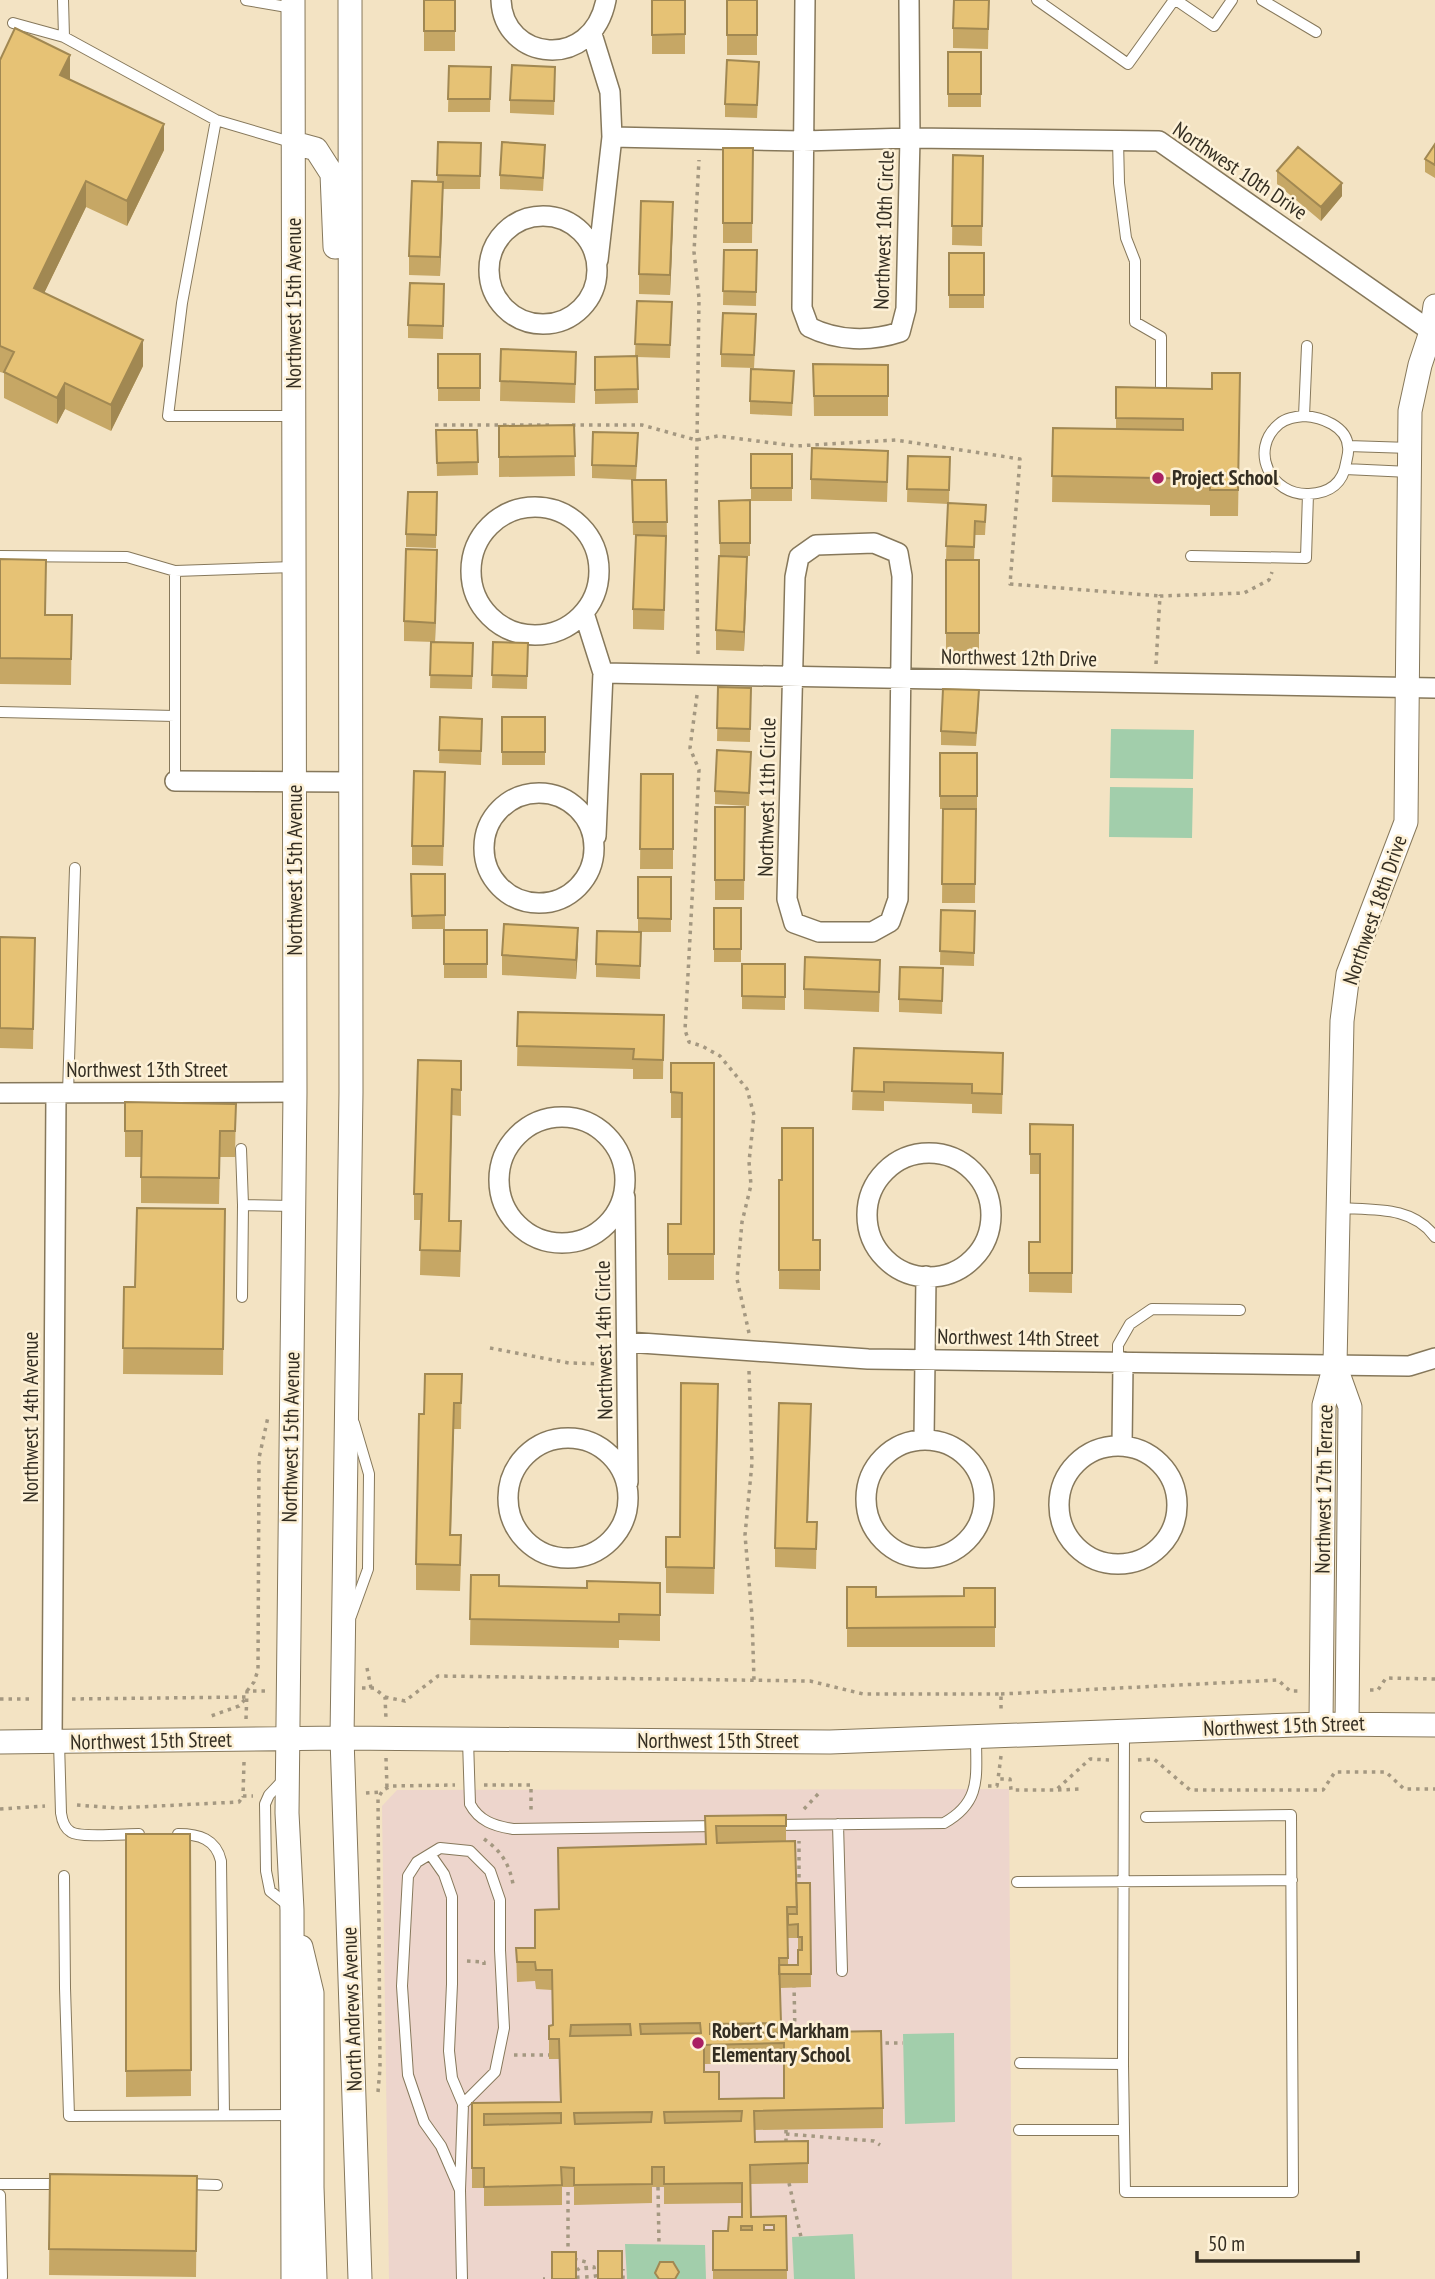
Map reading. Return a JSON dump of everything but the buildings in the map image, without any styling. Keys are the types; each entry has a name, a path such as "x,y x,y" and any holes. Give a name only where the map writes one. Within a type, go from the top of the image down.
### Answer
{"street":[{"path":"341,1738 351,1092 350,0"},
{"path":"501,0 506,21 517,36 532,46 562,50 579,44 592,34 602,19 607,0"},
{"name":"Northwest 10th Circle","path":"805,0 802,308 809,327 826,336 878,339 900,332 906,309 910,138 909,0"},
{"name":"Northwest 15th Avenue","path":"288,1739 295,1092 293,4"},
{"path":"592,34 610,92 611,137 596,282 589,299 576,312 560,321 542,324 524,321 508,312 496,298 490,281 489,263 494,247 504,232 518,222 535,217 552,217 569,223 582,233 592,248 597,265 596,282"},
{"path":"611,137 803,141"},
{"name":"Northwest 10th Drive","path":"803,141 910,138 1159,141 1434,331"},
{"path":"294,143 316,149 332,174 336,326 349,348"},
{"name":"Northwest 18th Drive","path":"1335,1365 1342,1021 1348,974 1406,822 1410,411 1420,365 1434,331 1435,306"},
{"path":"584,613 569,626 548,634 534,635 512,631 492,619 475,596 470,574 473,551 483,532 510,511 533,506 555,509 576,520 591,537 597,550 600,572 596,594 584,613 603,673 595,847 591,868 582,884 567,897 548,903 530,903 512,897 497,884 487,868 483,848 486,830 496,813 510,801 528,793 548,793 566,799 582,811 592,828 595,847"},
{"name":"Northwest 11th Circle","path":"874,543 898,553 902,576 901,679 898,899 890,922 872,932 819,932 794,923 788,899 791,677 795,577 799,557 816,545 874,543"},
{"name":"Northwest 12th Drive","path":"603,673 1435,688"},
{"path":"175,781 349,782"},
{"name":"Northwest 13th Street","path":"0,1093 295,1092"},
{"name":"Northwest 14th Avenue","path":"55,1742 52,1699 62,1093"},
{"name":"Northwest 14th Circle","path":"625,1182 621,1203 610,1221 592,1235 571,1242 548,1241 528,1233 512,1218 501,1199 499,1177 503,1157 514,1139 531,1125 552,1118 574,1118 596,1126 612,1141 622,1160 625,1182 627,1342 628,1497 625,1519 614,1537 598,1550 578,1558 556,1557 536,1550 520,1536 510,1518 507,1497 511,1476 523,1458 539,1445 559,1438 580,1439 597,1446 614,1459 624,1477 628,1497"},
{"path":"918,1154 940,1154 960,1161 977,1175 988,1194 991,1215 988,1236 976,1255 960,1269 940,1276 926,1276 916,1276 896,1268 880,1254 869,1235 866,1213 870,1194 881,1175 898,1161 918,1154"},
{"path":"924,1439 926,1276"},
{"name":"Northwest 14th Street","path":"627,1342 869,1359 1409,1366 1435,1374"},
{"name":"Northwest 14th Street","path":"1409,1366 1435,1358"},
{"path":"1121,1362 1122,1446"},
{"name":"Northwest 17th Terrace","path":"1321,1724 1324,1405 1335,1365"},
{"name":"Northwest 17th Terrace","path":"1335,1365 1350,1407 1347,1724"},
{"path":"924,1439 955,1447 971,1460 982,1478 984,1514 975,1533 960,1548 941,1557 918,1558 897,1552 881,1539 869,1522 865,1501 869,1478 879,1460 895,1447 924,1439"},
{"path":"1109,1446 1122,1446 1150,1454 1165,1468 1175,1486 1177,1507 1174,1525 1163,1543 1147,1556 1128,1563 1108,1563 1088,1556 1072,1543 1062,1526 1058,1505 1062,1483 1073,1465 1089,1453 1109,1446"},
{"name":"Northwest 15th Street","path":"0,1742 341,1738 830,1742 1321,1724 1435,1725"},
{"name":"North Andrews Avenue","path":"341,1738 360,2279"},
{"path":"288,1739 287,1813 292,1910 293,2279"},
{"path":"292,1910 312,1993 315,2279"}],"lane":[{"path":"63,0 64,37"},
{"path":"246,0 293,4"},
{"path":"1037,0 1128,64 1175,0 1214,26 1232,0"},
{"path":"1262,0 1316,32"},
{"path":"13,23 64,37 216,120 294,143"},
{"path":"216,120 182,303 168,416 295,416"},
{"path":"1118,140 1119,183 1126,238 1135,261 1135,322 1161,337 1161,410"},
{"path":"1304,416 1307,346"},
{"path":"1317,417 1336,427 1348,446 1344,476 1333,488 1308,494 1289,491 1269,475 1266,445 1271,432 1288,419 1317,417"},
{"path":"1348,446 1410,448"},
{"path":"1345,468 1410,472"},
{"path":"1191,556 1306,558 1308,494"},
{"path":"0,556 127,557 175,571 294,567"},
{"path":"175,571 175,781"},
{"path":"0,712 175,716"},
{"path":"62,1093 75,868"},
{"path":"241,1149 242,1297"},
{"path":"243,1205 294,1206"},
{"path":"1339,1208 1407,1214 1427,1226 1435,1237"},
{"path":"1121,1362 1118,1345 1130,1324 1152,1309 1240,1310"},
{"path":"1124,1731 1125,2192 1293,2192 1291,1815 1146,1816"},
{"path":"758,1825 944,1823 970,1801 976,1783 976,1737"},
{"path":"468,1740 470,1804 482,1819 499,1827 532,1829 732,1826"},
{"path":"55,1742 62,1820 72,1833 147,1834"},
{"path":"838,1824 842,1971"},
{"path":"161,1834 199,1836 208,1839 219,1853 222,1883 225,2115"},
{"path":"460,2190 441,2146 424,2122 408,2075 402,1986 408,1876 416,1862 440,1848 470,1850 490,1871 500,1900 499,1950 504,2028 501,2051 495,2072 463,2104"},
{"path":"430,1854 444,1874 452,1897 453,1984 449,2051 452,2078 463,2104 460,2190 462,2279"},
{"path":"64,1876 69,2116 293,2115"},
{"path":"1017,1882 1292,1881"},
{"path":"1020,2063 1123,2064"},
{"path":"1019,2130 1124,2130"},
{"path":"0,2183 78,2184"},
{"path":"180,2184 218,2185"},
{"path":"0,2195 0,2279"}],"path":[{"path":"698,663 696,440 699,298 694,252 699,160"},
{"path":"435,425 642,425 696,440 718,436 796,446 896,440 1020,459 1010,584 1160,596 1244,593 1269,580 1276,558"},
{"path":"1155,683 1160,596"},
{"path":"698,690 690,748 699,770 685,1030 689,1042 720,1056 747,1089 754,1115 749,1162 751,1185 743,1222 737,1279 750,1335"},
{"path":"490,1348 569,1363 615,1365"},
{"path":"748,1370 752,1463 745,1535 754,1680"},
{"path":"247,1691 258,1670 259,1458 269,1415"},
{"path":"1364,1690 1378,1690 1386,1678 1435,1679"},
{"path":"1001,1694 1278,1680 1290,1691 1302,1691"},
{"path":"0,1699 247,1697 239,1706 200,1719"},
{"path":"531,1785 532,1829"},
{"path":"1056,1790 1081,1789"},
{"path":"0,1809 60,1804 131,1807 239,1802 243,1796"},
{"path":"799,1837 799,1894"},
{"path":"795,2044 794,1984 805,1981"},
{"path":"876,2043 903,2043"},
{"path":"514,2055 549,2055"},
{"path":"786,2147 786,2132 874,2141 880,2145"},
{"path":"789,2183 801,2237"},
{"path":"658,2186 659,2244"},
{"path":"568,2187 568,2255 586,2262 587,2279"},
{"path":"578,2279 580,2267 594,2267 596,2279"},
{"path":"622,2278 623,2269"}],"shaded area":[{"name":"Robert C Markham Elementary School","path":"1009,1789 1012,2279 389,2279 382,1806 397,1790"}],"green space":[{"path":"1111,729 1194,730 1193,779 1110,778"},
{"path":"1110,787 1193,788 1192,838 1109,837"},
{"path":"954,2033 955,2122 905,2124 903,2034"},
{"path":"853,2234 855,2279 794,2279 792,2237"},
{"path":"625,2244 705,2245 706,2279 627,2279"}],"place":[{"name":"Project School","path":"1158,478"},
{"name":"Robert C Markham Elementary School","path":"698,2043"}]}
